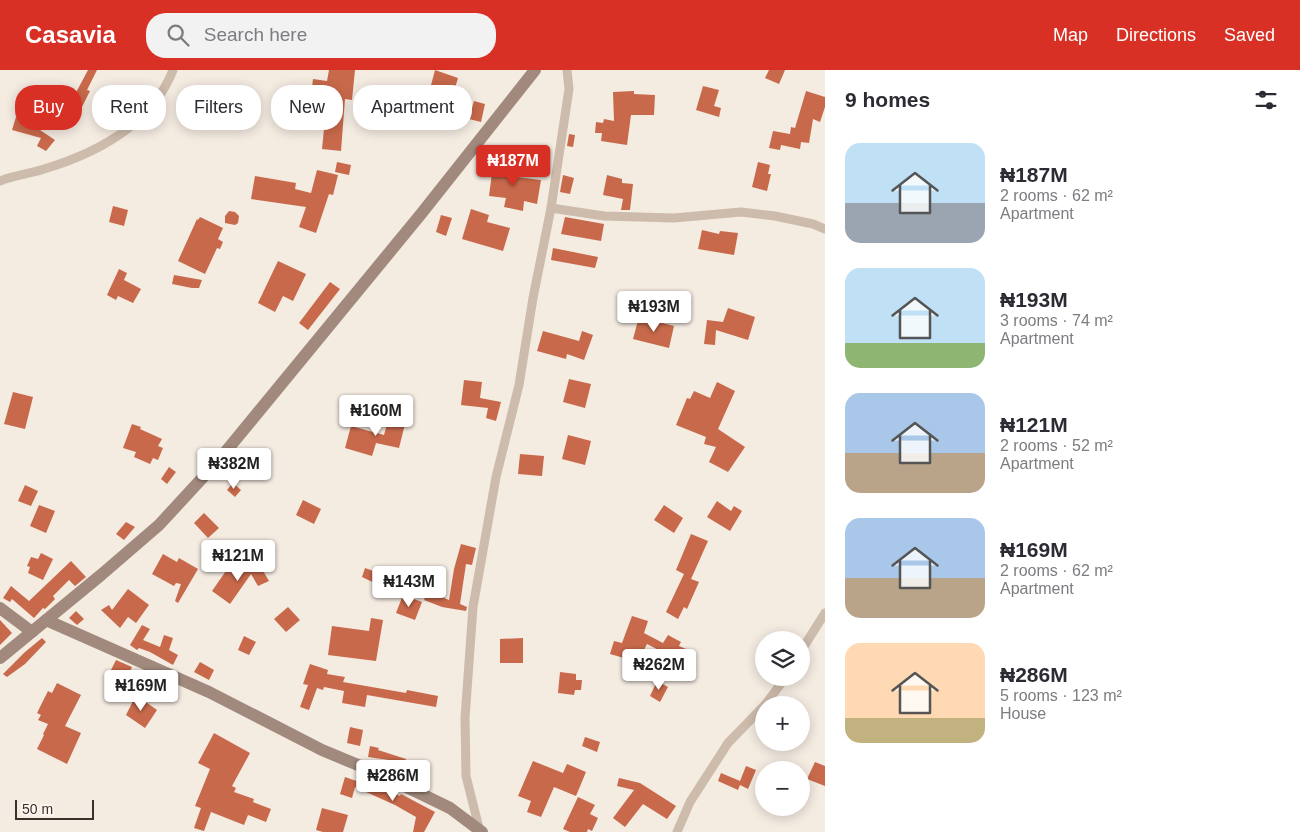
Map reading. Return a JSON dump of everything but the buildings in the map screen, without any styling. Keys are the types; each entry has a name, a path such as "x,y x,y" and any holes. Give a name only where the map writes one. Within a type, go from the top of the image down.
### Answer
{"main road":[{"path":"0,658 159,525 218,461 421,214 535,70"},
{"path":"0,608 32,632"},
{"path":"46,620 208,692 322,750 442,803 481,830"}],"street":[{"path":"0,181 77,158 101,147 149,111 161,94 173,70"},
{"path":"481,830 466,776 466,718 473,607 496,477 519,385 532,298 551,208 569,89 567,70"},
{"path":"551,208 604,216 674,218 741,212 776,216 814,224 825,229"},
{"path":"810,637 825,613"},
{"path":"677,832 690,802 728,742 755,715"}]}
